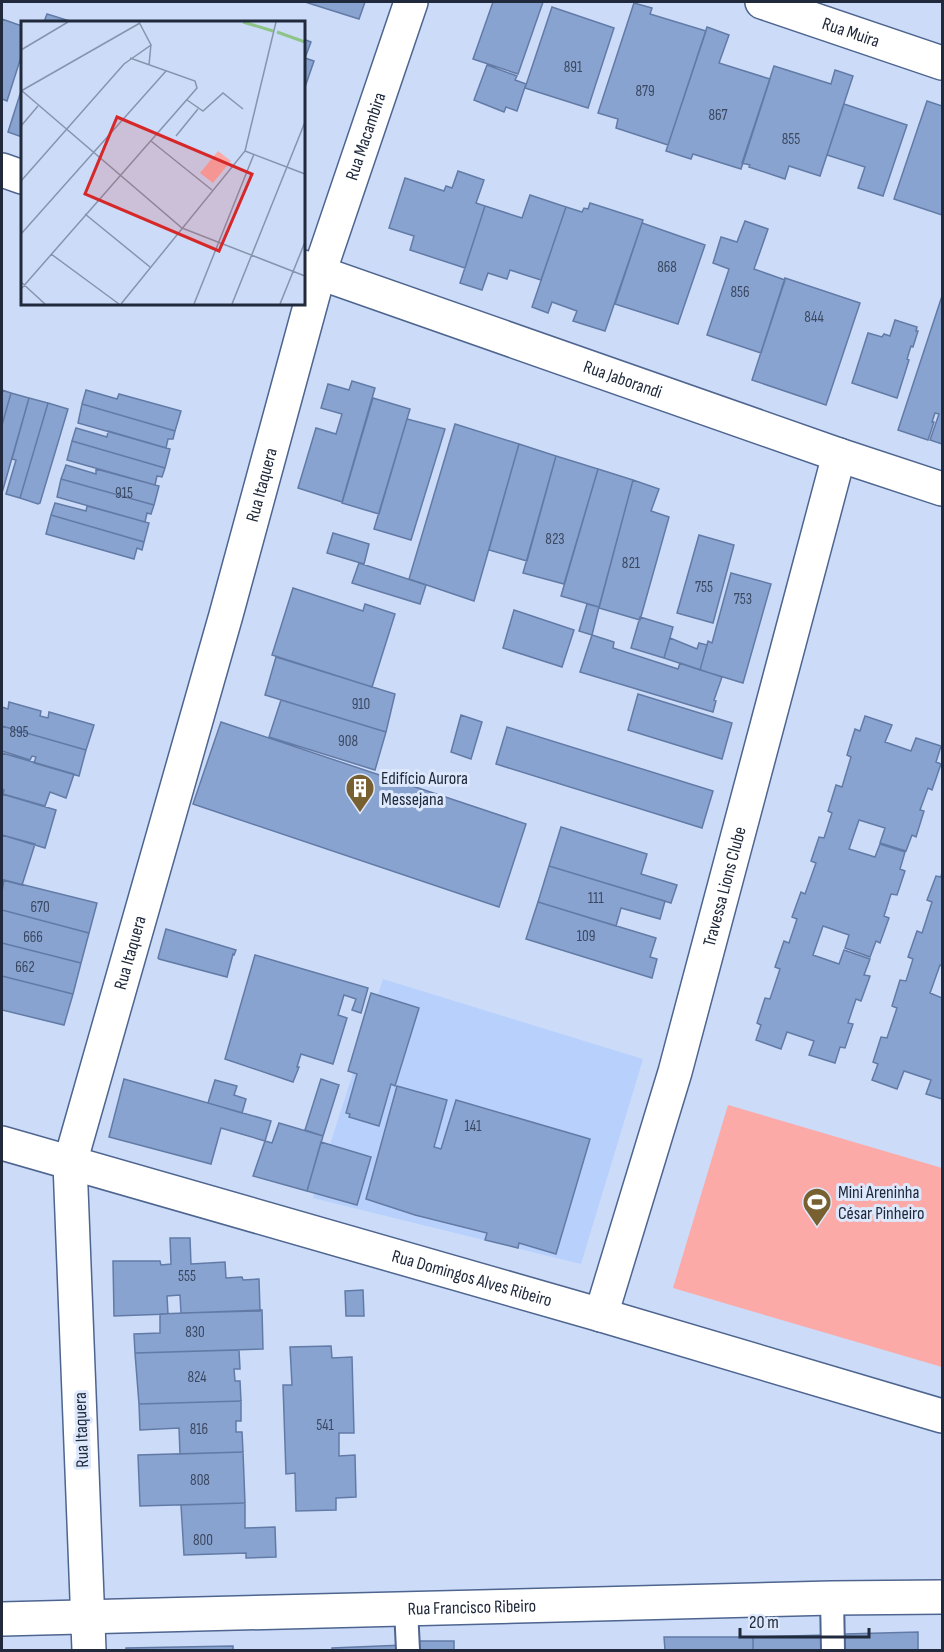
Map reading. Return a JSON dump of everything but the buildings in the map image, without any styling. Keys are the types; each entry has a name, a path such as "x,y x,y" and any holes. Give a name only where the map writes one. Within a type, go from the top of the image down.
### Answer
{"street":[{"name":"Rua Macambira","path":"311,270 411,2"},
{"name":"Rua Muira","path":"762,2 942,63"},
{"path":"2,170 21,177"},
{"name":"Rua Jaborandi","path":"311,270 942,489"},
{"name":"Rua Itaquera","path":"304,298 311,270"},
{"name":"Rua Itaquera","path":"89,1650 70,1163 223,627 303,304"},
{"name":"Travessa Lions Clube","path":"602,1315 675,1072 839,455"},
{"name":"Rua Domingos Alves Ribeiro","path":"2,1143 602,1315 942,1416"},
{"name":"Rua Francisco Ribeiro","path":"2,1619 942,1597"}],"lane":[{"path":"832,1598 833,1650"},
{"path":"406,1609 408,1650"}],"shaded area":[{"path":"383,979 643,1059 581,1264 313,1198"},
{"name":"Mini Areninha César Pinheiro","path":"728,1105 942,1168 942,1367 673,1288"}],"place":[{"name":"Edifício Aurora Messejana","path":"360,814"},
{"name":"Mini Areninha César Pinheiro","path":"817,1228"}]}
